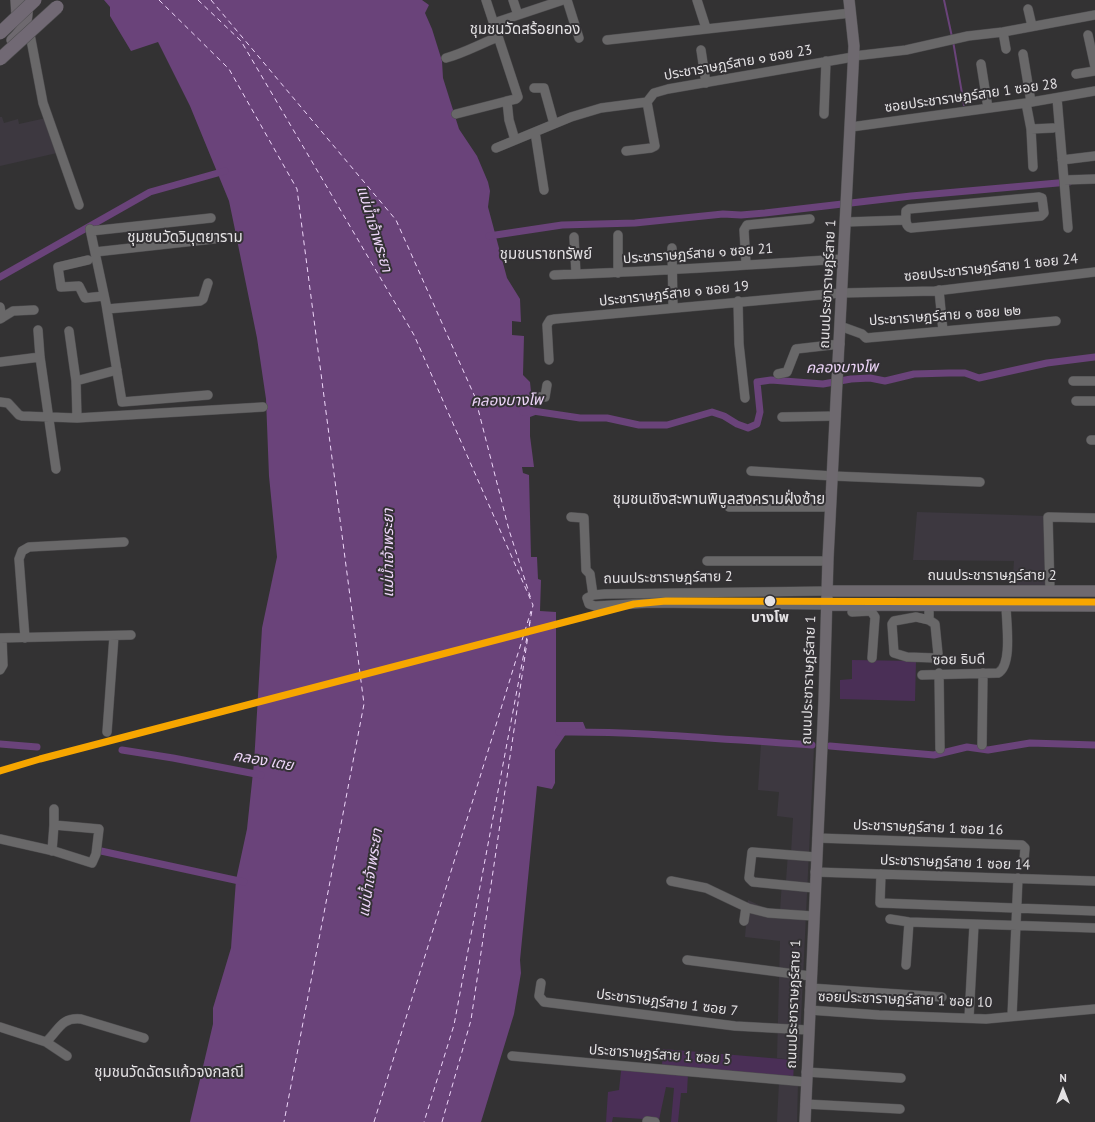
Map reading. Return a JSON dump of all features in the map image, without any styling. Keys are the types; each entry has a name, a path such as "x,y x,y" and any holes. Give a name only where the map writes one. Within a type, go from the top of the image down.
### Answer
{"highway":[{"path":"0,33 35,0"},
{"path":"0,59 57,6"}],"main road":[{"path":"0,39 13,24 17,16 16,0"},
{"path":"0,51 22,30 27,19 27,0"},
{"name":"ถนนประชาราษฎร์สาย 1","path":"804,1122 824,701 826,591 854,57 849,0"},
{"name":"ถนนประชาราษฎร์สาย 2","path":"826,591 1095,592"},
{"path":"1050,591 1050,606"},
{"name":"ถนนประชาราษฎร์สาย 2","path":"826,605 870,608 929,605 1095,606"}],"street":[{"path":"456,114 516,99 518,97 486,0"},
{"path":"513,0 518,15"},
{"path":"494,23 546,3 563,0"},
{"path":"567,0 579,38"},
{"path":"696,0 706,28"},
{"path":"1028,9 1032,26"},
{"path":"607,40 851,13"},
{"name":"ประชาราษฎร์สาย ๑ ซอย 23","path":"496,148 554,124 601,108 647,102 654,93 668,89 826,61 906,50 954,39 1095,15"},
{"path":"27,19 43,103 79,205"},
{"path":"1002,32 1006,50"},
{"path":"1088,35 1095,67"},
{"path":"446,58 462,54 480,44 498,37"},
{"path":"701,50 706,83"},
{"path":"1023,54 1031,129 1033,167"},
{"path":"824,114 826,61"},
{"path":"981,64 988,108"},
{"path":"1076,74 1095,72"},
{"path":"534,88 544,88 554,124"},
{"name":"ซอยประชาราษฎร์สาย 1 ซอย 28","path":"851,127 1057,98 1095,91"},
{"path":"1057,98 1068,228"},
{"path":"507,101 509,120 515,140"},
{"path":"626,151 651,148 655,146 647,102"},
{"path":"1031,129 1053,128"},
{"path":"535,132 544,190"},
{"path":"1062,160 1095,156"},
{"path":"1064,183 1095,179"},
{"path":"1039,198 1042,198 1044,213 1041,216 911,228 907,225 906,220 906,211 908,209 1039,198"},
{"path":"208,395 122,402 107,309 91,230 211,218"},
{"path":"746,264 744,230 747,225 810,219"},
{"path":"846,222 906,220"},
{"path":"618,235 618,273"},
{"path":"574,237 576,274"},
{"path":"95,252 222,238"},
{"path":"672,248 674,270 673,308"},
{"name":"ประชาราษฎร์สาย ๑ ซอย 21","path":"554,275 674,270 746,264 844,259"},
{"path":"88,260 58,267 61,287 79,286 85,298 104,296"},
{"name":"ซอยประชาราษฎร์สาย 1 ซอย 24","path":"841,294 939,290 1095,272"},
{"path":"107,309 200,300 203,299 208,283"},
{"path":"939,290 943,331"},
{"name":"ประชาราษฎร์สาย ๑ ซอย 19","path":"548,360 547,325 550,320 738,301 841,294"},
{"path":"738,301 739,344 745,398"},
{"path":"0,307 1,318 13,311 34,310"},
{"name":"ประชาราษฎร์สาย ๑ ซอย ๒๒","path":"840,326 862,334 866,338 1056,321"},
{"path":"38,330 40,357 56,469"},
{"path":"69,331 76,381 77,418"},
{"path":"778,374 787,372 796,349 840,344"},
{"path":"0,362 40,357"},
{"path":"76,381 117,370"},
{"path":"1073,381 1095,381"},
{"path":"539,397 545,397 548,385"},
{"path":"1076,401 1095,401"},
{"path":"0,402 8,403 19,415 48,418 77,418 263,407"},
{"path":"782,417 836,416"},
{"path":"751,471 980,482"},
{"path":"729,507 831,507"},
{"path":"571,517 584,518 586,570 590,574 593,595"},
{"path":"1050,591 1048,517 1095,518"},
{"path":"25,638 19,559 22,551 28,547 124,542"},
{"path":"707,561 828,561"},
{"name":"ถนนประชาราษฎร์สาย 2","path":"826,591 593,595 589,596 588,601 591,605 595,606 651,603 826,605"},
{"path":"929,605 929,620"},
{"name":"ซอย ธิบดี","path":"922,675 939,673 998,673 1004,669 1007,663 1006,605"},
{"path":"852,612 870,608 874,614 875,622 872,658"},
{"path":"916,617 929,620 935,624 938,654 936,658 907,658 894,653 892,624 894,621 916,617"},
{"path":"107,732 114,636"},
{"path":"0,670 3,665 1,638 131,636"},
{"path":"939,673 940,749"},
{"path":"982,745 983,673"},
{"path":"52,851 54,808"},
{"path":"0,839 52,851 92,863 96,854 99,829 54,824"},
{"name":"ประชาราษฎร์สาย 1 ซอย 16","path":"817,838 1022,845 1025,848 1024,860"},
{"path":"814,888 752,882 749,878 752,852 816,858"},
{"name":"ประชาราษฎร์สาย 1 ซอย 14","path":"815,872 1095,881"},
{"path":"881,874 880,903 1095,911"},
{"path":"1012,1016 1018,878"},
{"path":"671,881 706,888 746,907 768,913 813,916"},
{"path":"744,921 746,907"},
{"path":"890,919 909,922 1095,928"},
{"path":"906,965 909,922"},
{"path":"970,1018 974,924"},
{"path":"687,960 810,976"},
{"name":"ประชาราษฎร์สาย 1 ซอย 7","path":"541,983 539,996 544,1002 735,1026 808,1030"},
{"path":"810,988 942,997"},
{"name":"ซอยประชาราษฎร์สาย 1 ซอย 10","path":"809,1010 878,1016 970,1018 1095,1009"},
{"path":"46,1042 61,1025 71,1018 81,1019 144,1038"},
{"path":"0,1027 46,1042 67,1056"},
{"name":"ประชาราษฎร์สาย 1 ซอย 5","path":"512,1056 806,1077 901,1078"},
{"path":"805,1104 900,1109"}],"shaded area":[{"path":"0,117 2,117 4,123 18,119 19,124 46,118 57,153 0,166"},
{"path":"917,512 1045,516 1048,589 1012,589 1014,561 913,560"},
{"path":"852,660 916,661 915,701 840,699 840,680 852,679"},
{"path":"761,744 814,747 799,1061 777,1058 780,941 745,937 748,900 767,909 780,911 782,881 786,881 788,853 791,853 793,818 777,816 779,792 758,790"},
{"path":"663,1049 794,1060 793,1084 688,1073 687,1093 681,1093 678,1122 671,1122 674,1088 666,1087 659,1120 613,1117 612,1122 606,1122 608,1092 619,1090 622,1062 662,1065"},
{"path":"779,1082 798,1084 797,1122 777,1122"}],"water":[{"name":"แม่น้ำเจ้าพระยา","path":"104,0 422,0 429,5 425,13 432,29 442,61 443,78 459,129 477,156 488,182 490,191 488,207 507,278 520,299 521,322 512,321 512,335 524,336 523,375 530,382 533,411 538,414 530,417 530,436 534,467 522,467 523,473 529,475 531,557 537,557 538,579 541,580 540,611 556,612 556,722 583,722 587,732 582,730 568,731 555,750 555,783 552,789 537,786 520,960 521,973 514,1014 481,1122 190,1122 213,1024 213,1008 231,948 236,880 247,829 254,763 262,628 277,557 269,476 266,399 257,338 229,201 190,106 158,42 131,51 110,16 110,7"}],"waterway":[{"path":"944,0 952,37"},
{"path":"953,41 964,105"},
{"path":"0,277 150,192 225,171"},
{"path":"489,236 562,225 635,223 723,214 741,215 765,213 911,196 1069,182"},
{"name":"คลองบางโพ","path":"523,412 533,411 580,418 607,418 639,425 667,425 712,412 724,416 737,424 748,428 757,424 760,412 757,382 771,380 823,384 851,379 870,378 885,381 914,374 949,373 965,373 979,378 1047,363 1095,357"},
{"path":"559,732 654,734 812,745"},
{"path":"830,746 934,755 967,747 988,750 1030,743 1095,745"},
{"name":"คลอง เตย","path":"0,744 37,747"},
{"name":"คลอง เตย","path":"122,750 261,775"},
{"path":"101,851 244,882"}],"ferry route":[{"path":"159,0 229,69 297,189 364,704 284,1122"},
{"path":"198,0 241,41 414,335 533,605 454,1025 424,1122"},
{"path":"211,0 396,220 475,397 509,530 531,599"},
{"path":"374,1122 531,611"},
{"path":"442,1122 471,1020 530,622"}],"transit line":[{"path":"0,771 40,759 634,604 666,601 1095,602"}],"place":[{"name":"บางโพ","path":"770,601"}],"district":[{"name":"ชุมชนวัดสร้อยทอง","path":"525,30"},
{"name":"ชุมชนวัดวิมุตยาราม","path":"185,238"},
{"name":"ชุมชนราชทรัพย์","path":"546,255"},
{"name":"ชุมชนเชิงสะพานพิบูลสงครามฝั่งซ้าย","path":"719,500"},
{"name":"ชุมชนวัดฉัตรแก้วจงกลณี","path":"169,1073"}]}
